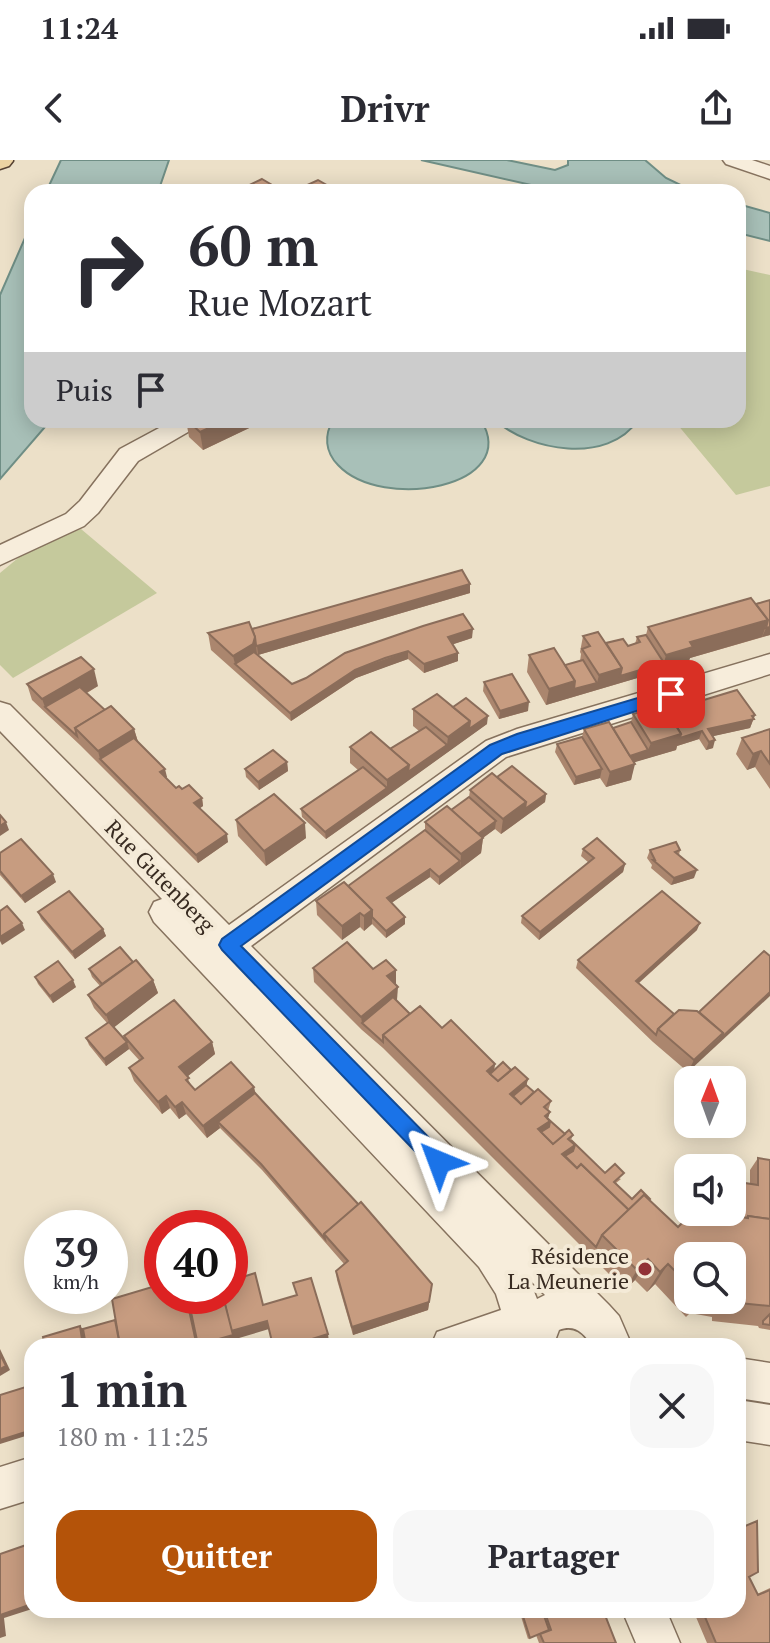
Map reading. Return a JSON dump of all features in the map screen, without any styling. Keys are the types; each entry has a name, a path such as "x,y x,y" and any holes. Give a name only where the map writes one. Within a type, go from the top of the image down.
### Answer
{"street":[{"path":"733,160 770,173"},
{"path":"0,556 66,524 89,507 129,455 175,428"},
{"path":"219,952 496,749 517,740 765,673"},
{"name":"Rue Gutenberg","path":"0,713 492,1254 512,1284 534,1333"},
{"name":"Rue Gutenberg","path":"0,739 607,1335"},
{"path":"502,1338 534,1333 566,1308 607,1335"},
{"path":"746,1379 770,1383"},
{"path":"746,1421 770,1425"},
{"path":"0,1488 24,1480"},
{"path":"647,1618 658,1643"}],"green space":[{"path":"746,270 770,275 770,486 736,495 680,428 746,428"},
{"path":"81,529 157,593 13,678 0,665 0,573 29,549"}],"water":[{"path":"61,160 169,160 161,184 50,184"},
{"path":"421,160 507,160 555,170 568,165 568,160 645,160 678,184 527,184"},
{"path":"746,206 770,213 770,241 746,235"},
{"path":"24,240 24,428 44,428 0,479 0,295"},
{"path":"330,428 483,428 488,443 482,462 465,476 441,485 413,489 385,487 358,479 330,455"},
{"path":"506,428 631,428 608,443 589,448 547,445"}],"building":[{"path":"262,179 270,184 251,184"},
{"path":"462,570 470,584 256,645 252,629"},
{"path":"751,598 768,620 690,642 693,647 666,655 648,627"},
{"path":"770,600 770,627 766,628 768,620 756,604"},
{"path":"463,614 473,629 448,637 458,653 424,664 408,651 385,658 355,670 290,713 235,664 254,652 292,684 345,653"},
{"path":"249,622 255,637 253,644 233,656 208,633"},
{"path":"598,632 622,668 599,675 582,649 590,646 583,636"},
{"path":"646,635 664,663 620,676 622,668 606,643 623,639 628,646 640,642 637,637"},
{"path":"554,648 575,681 549,689 529,655"},
{"path":"81,657 94,669 42,699 27,684"},
{"path":"583,660 597,683 574,689 575,681 565,665"},
{"path":"512,674 529,702 500,711 484,682"},
{"path":"80,687 105,710 75,728 77,736 45,707"},
{"path":"737,690 755,715 752,716 754,719 708,729 715,740 709,742 702,731 680,738 681,734 667,711"},
{"path":"437,694 470,721 448,737 413,709"},
{"path":"466,698 488,716 469,729 470,721 453,707"},
{"path":"663,705 681,734 651,743 633,714"},
{"path":"111,706 134,729 98,751 75,728"},
{"path":"609,722 635,764 610,772 584,729"},
{"path":"631,722 648,750 630,756 613,728"},
{"path":"426,727 447,745 408,772 409,765 390,749"},
{"path":"770,729 770,764 761,751 753,754 742,738"},
{"path":"371,732 409,765 387,780 350,747"},
{"path":"582,737 602,769 576,777 557,744"},
{"path":"134,738 165,769 160,772 176,788 189,785 202,798 194,803 227,834 196,855 100,759"},
{"path":"273,750 287,762 258,782 245,769"},
{"path":"512,766 546,794 525,809 526,802 497,777"},
{"path":"363,767 387,788 325,832 301,809"},
{"path":"492,773 526,802 503,819 470,790"},
{"path":"274,794 305,823 264,851 236,820"},
{"path":"469,797 496,821 478,834 451,810"},
{"path":"447,806 483,838 461,854 425,822"},
{"path":"425,830 460,861 439,877 430,869 387,898 405,917 386,931 372,917 372,910 348,886"},
{"path":"597,838 625,864 540,932 522,916 594,858 583,849"},
{"path":"21,839 53,874 21,896 0,871 0,853"},
{"path":"676,842 680,850 675,852 697,870 674,878 653,860 650,850"},
{"path":"344,882 372,910 364,916 360,913 342,926 316,901"},
{"path":"69,891 103,929 72,952 38,912"},
{"path":"662,891 700,923 636,981 674,1014 656,1035 578,960"},
{"path":"7,906 22,923 0,937 0,911"},
{"path":"347,942 373,969 386,960 396,970 387,976 398,987 361,1017 313,968"},
{"path":"120,947 133,962 102,984 89,969"},
{"path":"764,951 770,956 770,992 720,1039 723,1033 699,1012"},
{"path":"136,960 153,980 106,1015 88,995"},
{"path":"58,961 73,980 50,996 35,977"},
{"path":"393,997 410,1014 383,1035 383,1042 362,1023"},
{"path":"174,1000 212,1042 179,1067 195,1090 231,1062 254,1087 203,1126 182,1102 175,1107 166,1096 158,1102 129,1068 143,1058 124,1036"},
{"path":"420,1006 442,1028 451,1020 495,1064 487,1071 498,1081 515,1067 528,1079 510,1094 521,1104 538,1089 551,1101 544,1107 550,1112 545,1116 550,1121 538,1129 553,1144 569,1130 573,1135 568,1139 575,1145 562,1154 577,1168 581,1164 629,1210 602,1235 596,1247 383,1035"},
{"path":"679,1010 697,1011 723,1033 694,1060 658,1029"},
{"path":"109,1022 127,1042 104,1059 86,1038"},
{"path":"503,1062 511,1070 498,1081 490,1074"},
{"path":"526,1085 534,1092 521,1104 513,1096"},
{"path":"255,1093 359,1205 324,1234 325,1239 261,1164 218,1122"},
{"path":"547,1118 565,1134 553,1144 541,1132 549,1127"},
{"path":"571,1140 605,1173 615,1164 624,1173 614,1182 632,1199 641,1190 650,1199 644,1195 629,1210 581,1164 577,1168 565,1156 573,1151 575,1145"},
{"path":"758,1158 770,1160 770,1219 746,1218 746,1183 758,1185"},
{"path":"644,1195 678,1227 746,1226 748,1216 770,1219 770,1306 746,1304 746,1242 674,1242 674,1270 668,1264 660,1272 648,1259 637,1270 602,1235"},
{"path":"361,1202 432,1284 429,1302 352,1327 336,1271 348,1261 324,1234"},
{"path":"255,1273 263,1305 297,1295 293,1283 311,1278 328,1334 315,1338 271,1338 267,1321 231,1331 227,1314 248,1314 248,1275"},
{"path":"144,1289 144,1314 190,1314 195,1338 119,1338 115,1314 128,1314 128,1294"},
{"path":"191,1314 228,1314 233,1335 197,1338"},
{"path":"770,1314 770,1325 763,1324 763,1321"},
{"path":"115,1320 118,1338 85,1338 83,1329"},
{"path":"80,1326 82,1338 43,1338"},
{"path":"0,1354 6,1366 0,1369"},
{"path":"24,1388 24,1432 0,1440 0,1395"},
{"path":"757,1521 758,1572 749,1577 758,1595 770,1590 770,1643 716,1643 705,1618 746,1618 746,1526"},
{"path":"24,1546 24,1607 0,1615 0,1554"},
{"path":"524,1618 545,1618 549,1630 530,1638"},
{"path":"547,1618 606,1618 616,1643 544,1643 540,1634 551,1630"}],"place":[{"name":"Résidence La Meunerie","path":"645,1269"}],"route":[{"path":"439,1162 228,945 496,749 671,694"}]}
